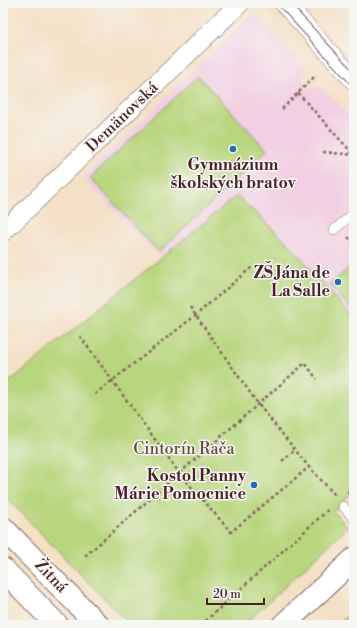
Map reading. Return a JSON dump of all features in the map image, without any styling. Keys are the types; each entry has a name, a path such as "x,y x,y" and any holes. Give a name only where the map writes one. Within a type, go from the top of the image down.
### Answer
{"main road":[{"name":"Žitná","path":"3,528 98,625"},
{"path":"283,625 354,559"},
{"name":"Žitná","path":"3,569 57,625"}],"street":[{"name":"Demänovská","path":"3,232 240,3"},
{"path":"284,3 354,80"}],"lane":[{"path":"334,230 354,213"},
{"path":"339,504 354,519"}],"path":[{"path":"282,108 316,75"},
{"path":"298,93 354,155"},
{"path":"323,152 354,155"},
{"path":"95,394 196,315 252,267"},
{"path":"190,306 258,404 339,504 201,625"},
{"path":"80,336 180,474 231,532 309,467"},
{"path":"85,556 305,363 317,379"},
{"path":"282,461 295,450"}],"shaded area":[{"name":"Gymnázium školských bratov","path":"254,12 305,67 302,81 309,89 322,86 354,121 354,319 291,246 238,196 161,259 82,178"}],"green space":[{"path":"198,76 267,150 159,252 90,178"},
{"name":"Cintorín Rača","path":"237,196 291,246 354,319 354,491 333,511 348,527 244,625 130,625 3,494 3,387"},
{"path":"354,264 354,309 352,310 330,284"},
{"path":"354,609 354,625 337,625"}],"tram line":[{"path":"276,3 354,88"},
{"path":"290,3 354,72"}],"place":[{"name":"Gymnázium školských bratov","path":"233,149"},
{"name":"ZŠ Jána de La Salle","path":"338,282"},
{"name":"Kostol Panny Márie Pomocnice","path":"254,485"}]}
